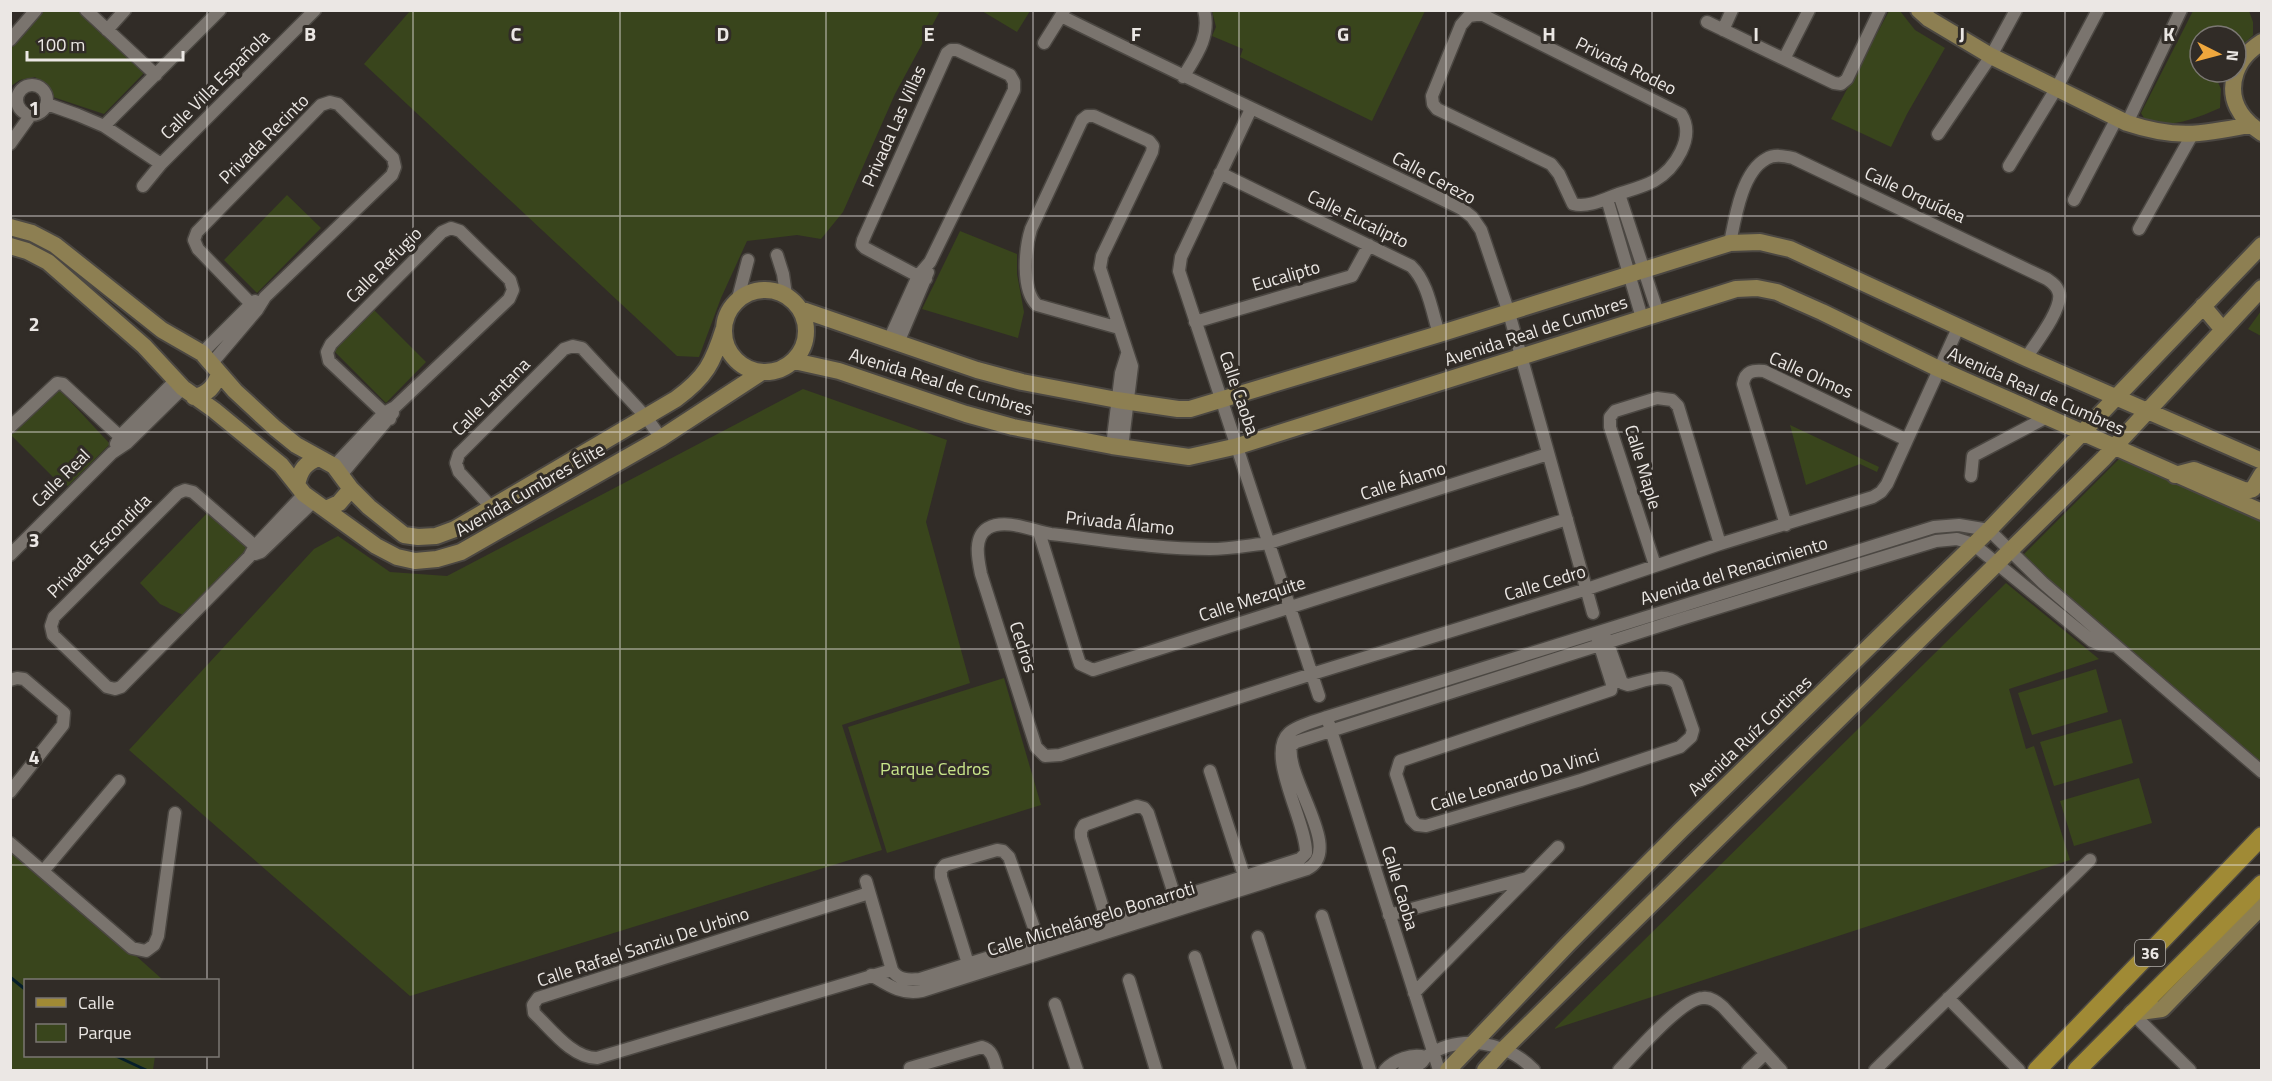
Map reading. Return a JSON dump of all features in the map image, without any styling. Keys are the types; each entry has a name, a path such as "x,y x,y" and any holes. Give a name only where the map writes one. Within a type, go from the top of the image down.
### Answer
{"main road":[{"name":"36","path":"2037,1071 2262,836"},
{"name":"36","path":"2077,1071 2262,884"},
{"path":"2234,912 2262,904"}],"street":[{"path":"10,40 36,10"},
{"path":"86,10 156,75"},
{"path":"107,30 125,10"},
{"path":"104,126 220,10"},
{"name":"Calle Villa Española","path":"143,186 161,164 315,10"},
{"path":"1184,77 1204,41 1207,19 1204,10"},
{"path":"1723,30 1732,10"},
{"path":"1784,59 1809,10"},
{"path":"1707,22 1833,83 1841,84 1847,79 1880,10"},
{"path":"1938,134 1991,56 2016,10"},
{"path":"2009,166 2056,88 2098,10"},
{"path":"2074,200 2122,120 2181,10"},
{"path":"1044,43 1063,13"},
{"name":"Calle Cerezo","path":"1063,13 1184,77 1462,209 1472,217 1481,230 1509,313 1593,613"},
{"path":"1928,13 1991,56 2122,120 2151,131 2171,135 2192,135 2255,129"},
{"name":"Privada Rodeo","path":"1483,15 1681,114 1686,121 1686,138 1674,163 1653,181 1619,194 1586,205 1573,204 1559,174 1551,164 1437,109 1433,104 1432,96 1461,25 1469,16 1483,15"},
{"path":"2248,52 2262,42"},
{"name":"Privada Las Villas","path":"894,342 922,278 1014,90 1014,82 1010,75 957,50 947,53 862,240 865,248 922,278"},
{"path":"2233,84 2233,96 2239,112 2255,129"},
{"path":"34,85 46,94 47,104 40,113 30,116 25,115 14,103 24,87 34,85"},
{"name":"Privada Recinto","path":"205,359 254,307 392,175 395,166 393,158 338,104 330,102 321,105 197,232 194,240 198,249 254,307"},
{"path":"47,104 104,126 161,164"},
{"name":"Calle Caoba","path":"1251,109 1181,257 1179,271 1319,696"},
{"path":"10,144 30,116"},
{"path":"1117,447 1123,401 1132,366 1100,268 1102,256 1153,146 1149,141 1094,116 1087,116 1082,120 1031,229 1026,273 1031,297 1037,305 1119,328"},
{"path":"2139,229 2192,135"},
{"name":"Calle Orquídea","path":"1730,243 1735,216 1753,171 1765,159 1774,156 1793,158 1965,238 2056,285 2059,293 2056,309 2026,358"},
{"name":"Calle Eucalipto","path":"1220,173 1411,266 1419,273 1439,334"},
{"path":"1619,194 1637,272 1650,315"},
{"path":"1607,199 1637,272"},
{"path":"10,227 32,233 55,245 162,330 205,359 235,391 296,446 338,470 351,489 404,535 397,557"},
{"name":"Calle Refugio","path":"338,470 390,413 509,299 513,290 510,280 460,231 451,228 442,232 331,344 327,352 329,362 390,413"},
{"name":"Avenida Real de Cumbres","path":"800,309 977,370 1123,401 1178,410 1190,409 1509,313 1730,243 1760,242 1790,249 1958,328 2262,460"},
{"name":"Eucalipto","path":"1195,322 1352,276 1369,244"},
{"name":"Avenida Ruíz Cortines","path":"1448,1071 1681,830 1989,530 2262,245"},
{"name":"Avenida Cumbres Élite","path":"10,246 27,251 48,262 144,346 179,384 281,465 310,498 376,546 397,557 415,561 437,559 461,552 661,438 762,372"},
{"path":"777,255 786,295"},
{"path":"737,302 748,260"},
{"path":"82,292 94,276"},
{"name":"Avenida Real de Cumbres","path":"794,361 839,371 966,414 1013,427 1117,447 1189,457 1238,446 1736,289 1757,288 1777,292 1939,369 2258,510"},
{"path":"1485,1071 1504,1049 2103,459 2146,410 2262,288"},
{"path":"760,290 773,290 786,295 800,309 806,322 806,336 802,350 794,361 779,370 762,372 746,368 734,358 726,344 724,328 728,314 737,302 748,294 760,290"},
{"path":"2203,306 2223,330"},
{"name":"Avenida Cumbres Élite","path":"404,535 436,536 455,529 676,399 703,376 714,359 724,328"},
{"name":"Calle Cedro","path":"1045,756 1060,755 1873,497 1887,484 1958,328"},
{"name":"Calle Lantana","path":"492,508 459,472 456,464 459,454 564,349 573,346 582,348 646,417"},
{"path":"172,354 205,359 210,390 203,395 179,384 172,354"},
{"name":"Calle Olmos","path":"1786,525 1743,384 1748,372 1764,371 1907,440"},
{"path":"10,427 57,383 63,384 123,440"},
{"name":"Calle Real","path":"10,555 179,384"},
{"name":"Calle Maple","path":"1654,565 1610,427 1610,417 1616,411 1657,398 1672,400 1678,406 1720,544"},
{"path":"1971,476 1973,456 2049,416"},
{"path":"646,417 661,438"},
{"name":"Calle Álamo","path":"1269,543 1548,454"},
{"path":"319,458 308,462 302,469 310,498 339,503 351,489"},
{"path":"2175,475 2194,470 2246,491 2253,489 2262,474"},
{"name":"Privada Escondida","path":"255,552 193,492 185,490 178,493 54,617 51,626 53,635 107,687 115,689 121,687 310,498"},
{"path":"2258,510 2262,492"},
{"name":"Calle Mezquite","path":"1040,532 1080,664 1093,670 1567,519"},
{"name":"Privada Álamo","path":"978,544 987,529 994,526 1012,525 1040,532 1191,548 1231,548 1269,543"},
{"name":"Avenida del Renacimiento","path":"1973,544 1956,539 1936,541 1680,613 1600,632 1327,717 1291,731 1288,742 1296,742 1332,731 1604,645 1680,613 1934,527 1959,525 1989,530"},
{"path":"1989,530 2043,583 2262,772"},
{"name":"Cedros","path":"978,544 981,574 1036,747 1045,756"},
{"path":"1973,544 2092,641 2116,646"},
{"name":"Calle Leonardo Da Vinci","path":"1600,632 1612,684 1611,690 1400,761 1396,774 1411,819 1417,825 1426,826 1581,780 1680,747 1687,742 1693,730 1677,684 1673,679 1666,677 1625,684 1604,645"},
{"path":"10,792 63,725 65,719 64,713 24,679 14,679"},
{"name":"Calle Caoba","path":"1327,717 1414,993 1429,1055 1439,1071"},
{"path":"1288,742 1292,762 1320,842 1320,858 1306,853 1304,837 1282,763 1281,747 1288,742"},
{"path":"1210,771 1249,889"},
{"path":"44,870 119,781"},
{"path":"1108,925 1081,831 1084,825 1137,806 1144,808 1148,813 1175,897"},
{"path":"10,843 132,948 146,951 154,945 158,936 175,813"},
{"path":"1414,993 1557,848"},
{"path":"969,969 941,877 941,870 945,865 997,850 1004,852 1009,857 1039,942"},
{"name":"Calle Michelángelo Bonarroti","path":"892,970 895,975 903,979 920,980 969,969 1108,925 1175,897 1300,859 1306,853"},
{"name":"Calle Michelángelo Bonarroti","path":"871,975 892,988 912,993 1039,942 1249,889 1314,866 1320,858"},
{"path":"1875,1071 2090,860"},
{"path":"1389,915 1528,878"},
{"name":"Calle Rafael Sanziu De Urbino","path":"868,887 892,970 597,1058 588,1058 578,1054 534,1013 533,1005 538,998 868,887"},
{"path":"2132,1014 2162,1009 2262,904"},
{"path":"1322,916 1370,1071"},
{"path":"1258,937 1300,1071"},
{"path":"1195,957 1231,1071"},
{"path":"1129,980 1156,1071"},
{"path":"1620,1071 1683,1005 1704,997 1715,1000 1723,1007 1781,1071"},
{"path":"1948,998 2019,1071"},
{"path":"1055,1004 1077,1071"},
{"path":"2132,1014 2190,1071"},
{"path":"1385,1071 1394,1063 1418,1055 1429,1055 1465,1043 1488,1043 1522,1059 1534,1071"},
{"path":"910,1068 982,1047 991,1053 997,1071"},
{"path":"1748,1071 1765,1054"},
{"path":"1404,1071 1422,1063 1429,1055"}],"green space":[{"path":"1212,10 1425,11 1372,121 1240,57 1243,49 1212,36 1216,27"},
{"path":"43,11 78,11 144,73 104,114 53,97 48,87 35,77 20,80 11,86 10,46"},
{"path":"410,11 940,11 895,94 843,212 821,239 797,235 747,241 721,298 699,357 677,356 364,64"},
{"path":"982,11 1030,11 1017,32"},
{"path":"1889,11 1900,11 1915,30 1945,48 1891,147 1831,119"},
{"path":"2193,11 2249,11 2253,22 2253,35 2248,40 2248,24 2188,24 2188,84 2219,84 2221,89 2220,108 2201,116 2167,124 2147,123 2141,113"},
{"path":"287,195 321,228 257,293 224,260"},
{"path":"960,231 1017,254 1017,274 1024,312 1018,338 922,309"},
{"path":"374,310 426,362 386,403 334,351"},
{"path":"2261,311 2261,336 2248,329"},
{"path":"57,387 110,444 68,486 55,479 11,435"},
{"path":"803,389 947,440 926,522 970,683 842,725 882,850 410,996 129,750 314,549 338,536 390,572 447,576"},
{"path":"1790,425 1879,467 1877,472 1860,464 1806,485"},
{"path":"2119,459 2217,498 2261,521 2261,765 2022,556"},
{"path":"210,510 250,547 185,616 160,604 140,583"},
{"path":"2006,583 2099,659 2009,689 2026,749 2034,746 2070,860 1554,1029"},
{"path":"2096,669 2108,712 2032,735 2018,693"},
{"name":"Parque Cedros","path":"1004,678 1041,805 887,853 848,727"},
{"path":"2121,719 2133,763 2054,786 2040,742"},
{"path":"2139,778 2152,823 2074,846 2060,801"},
{"path":"10,843 162,979 24,979 24,1057 155,1057 153,1070 11,1070"}],"waterway":[{"path":"10,977 24,988"},
{"path":"118,1057 146,1070"}]}
